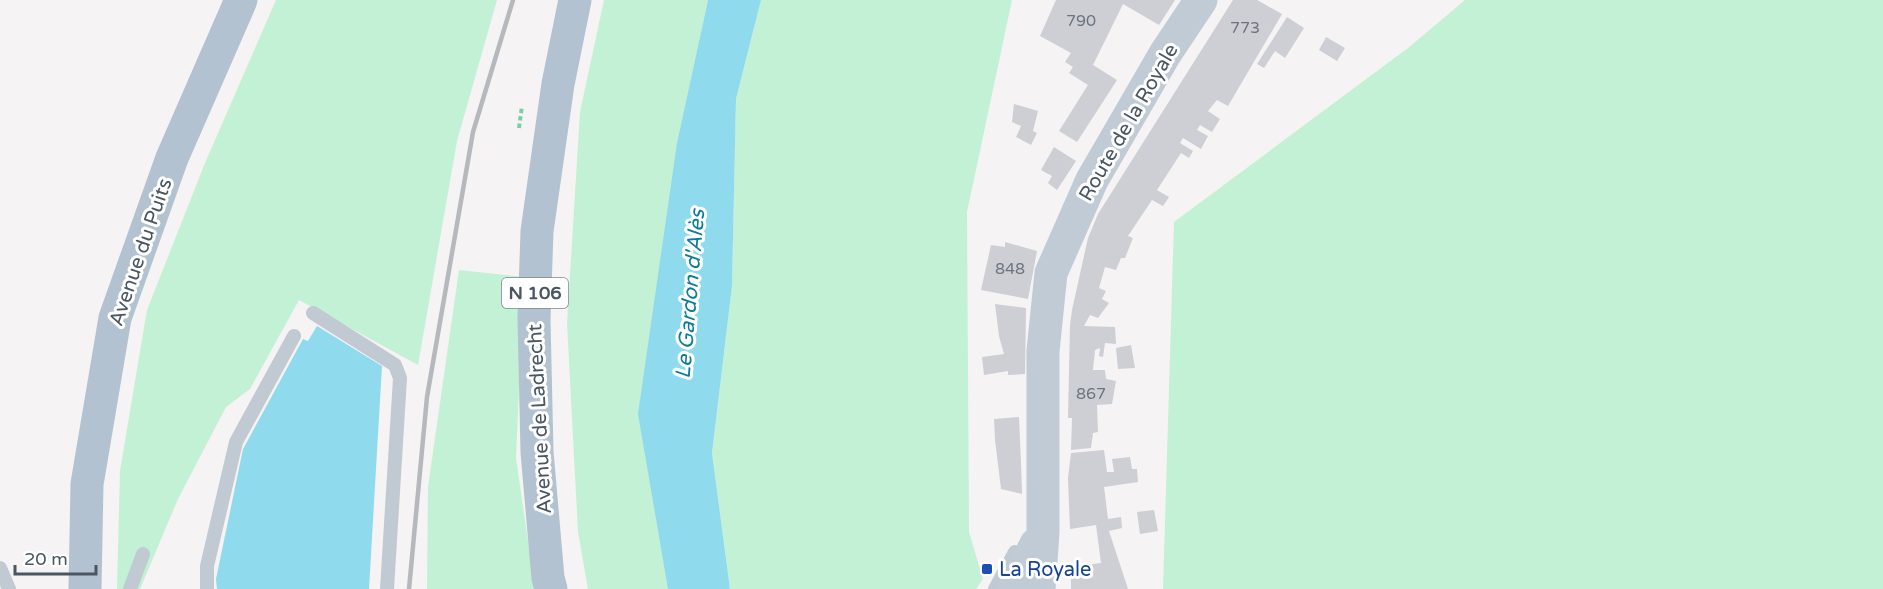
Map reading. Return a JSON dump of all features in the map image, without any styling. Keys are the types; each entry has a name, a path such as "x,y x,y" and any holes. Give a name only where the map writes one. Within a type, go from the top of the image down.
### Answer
{"main road":[{"name":"Avenue du Puits","path":"85,589 87,484 115,318 172,158 241,0"},
{"name":"Avenue de Ladrecht","path":"551,589 548,578 537,452 534,319 536,242 558,84 575,0"},
{"name":"Route de la Royale","path":"1039,589 1034,525 1043,351 1051,273 1092,180 1165,54 1201,0"},
{"name":"Route de la Royale","path":"1014,589 1034,525"}],"lane":[{"path":"313,313 395,365 400,378 387,589"},
{"path":"207,589 207,567 236,442 294,336"},
{"path":"995,589 1034,525"},
{"path":"130,589 143,554"},
{"path":"0,568 9,589"}],"green space":[{"path":"276,0 497,0 457,141 418,365 299,300 250,389 226,407 178,499 140,589 117,589 120,471 147,310 205,163"},
{"path":"604,0 708,0 677,144 674,589 588,589 578,532 567,323 580,112"},
{"path":"761,0 1012,0 967,212 969,532 983,579 976,589 730,589 712,453 732,286 736,99"},
{"path":"1465,0 1883,0 1883,589 1163,589 1174,222 1408,48"},
{"path":"459,270 524,277 516,458 535,589 427,589 428,487"}],"water":[{"name":"Le Gardon d'Alès","path":"708,0 761,0 736,99 732,286 712,453 730,589 668,589 638,414 677,143"},
{"path":"317,326 382,366 369,589 217,589 216,579 243,449 303,339 308,341"}],"building":[{"path":"1056,0 1175,0 1159,25 1123,4 1093,65 1117,80 1077,142 1059,131 1088,85 1069,73 1073,67 1065,62 1071,53 1040,36"},
{"path":"1233,0 1257,0 1282,14 1228,106 1217,100 1208,111 1220,119 1212,132 1200,125 1197,130 1208,136 1201,149 1183,138 1180,143 1193,151 1189,158 1181,153 1157,190 1169,197 1163,206 1152,200 1128,236 1133,238 1125,258 1121,258 1116,270 1105,267 1099,288 1106,291 1102,299 1109,303 1098,318 1090,315 1084,326 1115,327 1116,344 1105,343 1103,357 1099,356 1100,348 1095,350 1093,370 1105,370 1106,379 1116,381 1112,404 1097,405 1098,432 1093,433 1091,448 1071,450 1072,418 1068,418 1070,325 1088,238 1098,214"},
{"path":"1287,17 1304,28 1285,58 1275,51 1264,68 1257,64"},
{"path":"1326,37 1345,48 1337,61 1319,50"},
{"path":"1014,104 1038,111 1033,131 1037,133 1031,145 1016,137 1021,126 1012,122"},
{"path":"1054,147 1076,161 1057,190 1048,183 1052,176 1041,170"},
{"path":"1005,242 1037,251 1028,299 981,290 991,245 1005,247"},
{"path":"995,304 1026,308 1025,374 1008,375 1008,371 984,375 982,357 1004,354"},
{"path":"1131,345 1135,368 1118,369 1116,348"},
{"path":"1019,417 1022,494 1001,489 994,419"},
{"path":"1104,450 1107,472 1114,472 1112,459 1130,457 1132,469 1137,469 1138,482 1104,487 1108,519 1121,517 1122,528 1109,531 1128,589 1071,589 1071,567 1101,563 1096,525 1070,529 1068,478 1071,453"},
{"path":"1154,510 1158,531 1140,534 1137,512"}],"railway":[{"path":"409,589 427,397 473,132 513,0"}],"place":[{"name":"La Royale","path":"987,569"}]}
